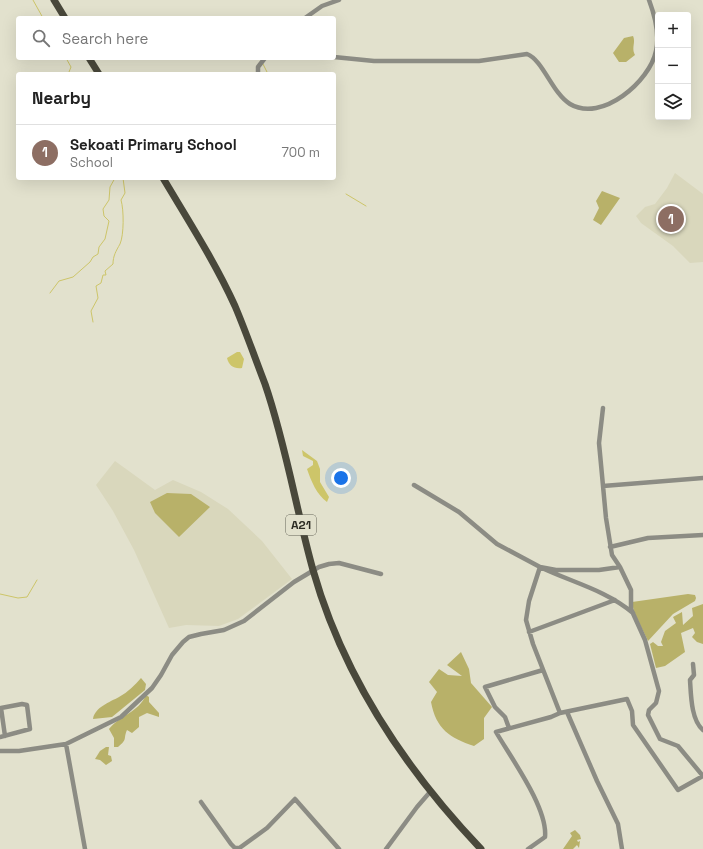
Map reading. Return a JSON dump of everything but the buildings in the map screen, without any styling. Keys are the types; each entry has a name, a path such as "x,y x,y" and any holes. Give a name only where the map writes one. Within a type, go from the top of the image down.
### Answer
{"main road":[{"path":"54,0 64,16"},
{"path":"90,60 98,72"},
{"name":"A21","path":"164,180 195,231 220,277 248,338 277,424 313,572 343,650 366,696 394,741 430,792 481,849"}],"street":[{"path":"308,16 322,6 339,0"},
{"path":"336,57 374,61 480,61 527,54 536,60 554,88 566,101 575,107 597,108 616,101 622,96 647,72 654,58 657,50 657,25 650,0"},
{"path":"258,72 258,67 263,60"},
{"path":"528,849 545,837 546,827 534,797 496,732 551,717 560,713 627,699 632,711 634,725 678,790 703,776 678,746 660,739 648,714 649,710 656,703 659,691 645,640 633,613 631,590 620,567 612,555 610,547 599,443 603,408"},
{"path":"603,486 703,478"},
{"path":"414,485 459,512 497,544 540,567 603,593 633,613"},
{"path":"610,547 648,538 703,535"},
{"path":"0,751 19,751 66,744 121,717 152,688 172,655 189,637 224,630 244,621 294,582 313,572 319,567 339,563 381,574"},
{"path":"540,567 556,570 592,570 620,567"},
{"path":"540,567 529,601 526,620 529,632 560,713"},
{"path":"529,632 615,600"},
{"path":"693,664 694,675 690,680 695,718 697,725 703,730"},
{"path":"509,728 505,717 495,707 485,687 543,670"},
{"path":"22,704 26,705 30,729 3,736 1,708 22,704"},
{"path":"567,712 618,824 622,849"},
{"path":"66,744 85,849"},
{"path":"386,849 430,792"},
{"path":"201,802 231,844 235,848 240,849 268,828 295,799 339,849"}],"shaded area":[{"path":"633,36 633,50 635,55 626,62 619,62 613,53 624,38"},
{"path":"675,173 703,194 703,262 690,263 673,246 641,223 636,216 645,207 655,204 667,188"},
{"path":"602,191 620,198 601,225 593,220 599,208 596,201"},
{"path":"237,352 240,352 244,359 242,368 232,366 227,358"},
{"path":"302,450 317,461 320,469 320,482 329,497 327,502 317,492 312,483 307,469 313,465 313,461 303,456"},
{"path":"115,461 155,490 173,480 201,492 228,509 262,541 292,579 238,619 219,626 186,625 169,628 134,550 113,511 96,485"},
{"path":"167,493 191,494 210,507 179,537 155,513 150,502"},
{"path":"688,594 695,595 695,601 673,614 648,641 634,612 632,602"},
{"path":"703,604 703,644 697,642 692,637 695,633 693,628 681,633 685,652 665,666 656,668 650,644 653,642 658,646 663,646 661,642 665,631 676,623 673,617 682,612 683,625 693,616 692,608"},
{"path":"461,652 469,669 471,683 492,707 484,718 484,739 474,746 451,736 440,726 433,711 431,702 437,692 429,682 439,669 448,675 462,676 447,665"},
{"path":"141,678 146,684 145,690 112,717 93,719 94,715 100,708 125,693"},
{"path":"146,695 149,697 149,702 159,713 159,717 147,713 139,717 139,727 132,733 127,730 123,742 118,747 114,747 114,738 109,729 139,706"},
{"path":"106,747 109,747 108,755 111,756 112,761 106,765 100,760 95,759 100,751"},
{"path":"575,830 580,835 581,839 577,840 578,842 580,841 579,848 577,845 573,849 563,849 572,836 570,833"}],"waterway":[{"path":"33,0 42,16"},
{"path":"67,60 71,67 69,72"},
{"path":"263,64 267,72"},
{"path":"50,293 59,281 73,277 98,254 99,247 105,239 109,221 104,216 103,209 109,200 110,187 114,180"},
{"path":"93,322 91,311 98,298 96,286 101,283 103,275 106,275 105,271 113,264 114,256 121,240 123,222 121,200 125,193 123,180"},
{"path":"346,194 366,206"},
{"path":"0,594 18,598 27,597 37,580"}],"place":[{"name":"Sekoati Primary School","path":"671,219"}]}
